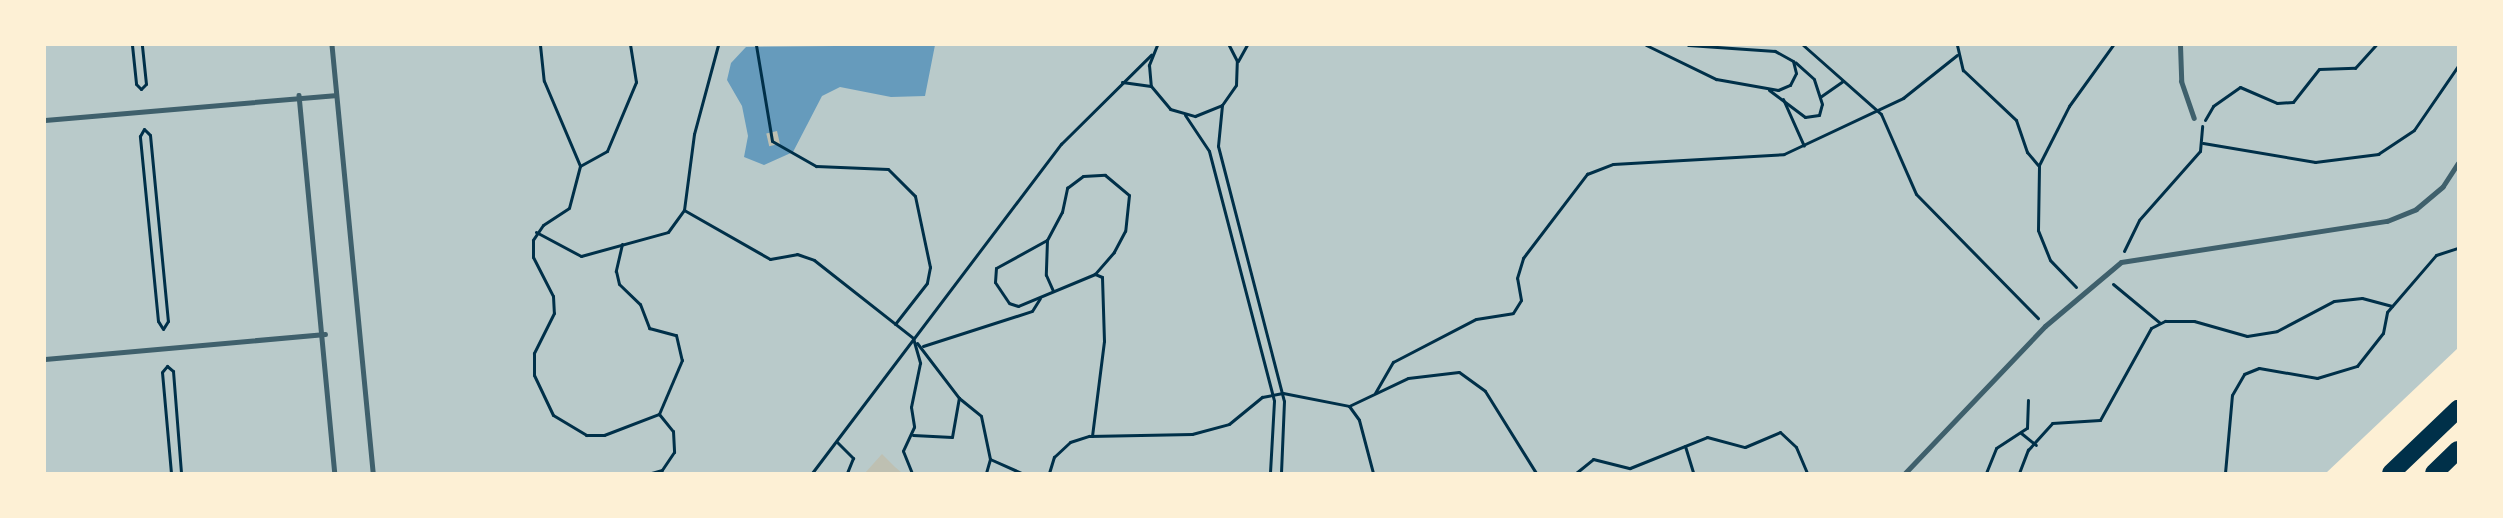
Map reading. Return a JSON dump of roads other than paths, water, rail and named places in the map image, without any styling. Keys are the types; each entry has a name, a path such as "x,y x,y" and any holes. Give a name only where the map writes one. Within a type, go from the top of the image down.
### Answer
{"highway":[{"path":"2391,473 2458,409"},
{"path":"2434,473 2458,450"}],"street":[{"path":"2180,45 2181,81 2194,118"},
{"path":"1905,473 2045,326 2081,293 2121,262 2387,221 2425,201 2458,163"}],"lane":[{"path":"332,45 334,95 373,473"},
{"path":"45,120 299,95 334,95"},
{"path":"299,95 325,334 335,473"},
{"path":"45,359 325,334"}],"water":[{"path":"935,45 925,96 891,97 840,87 822,96 793,152 764,165 744,157 748,136 742,106 727,80 731,63 746,47"}]}
